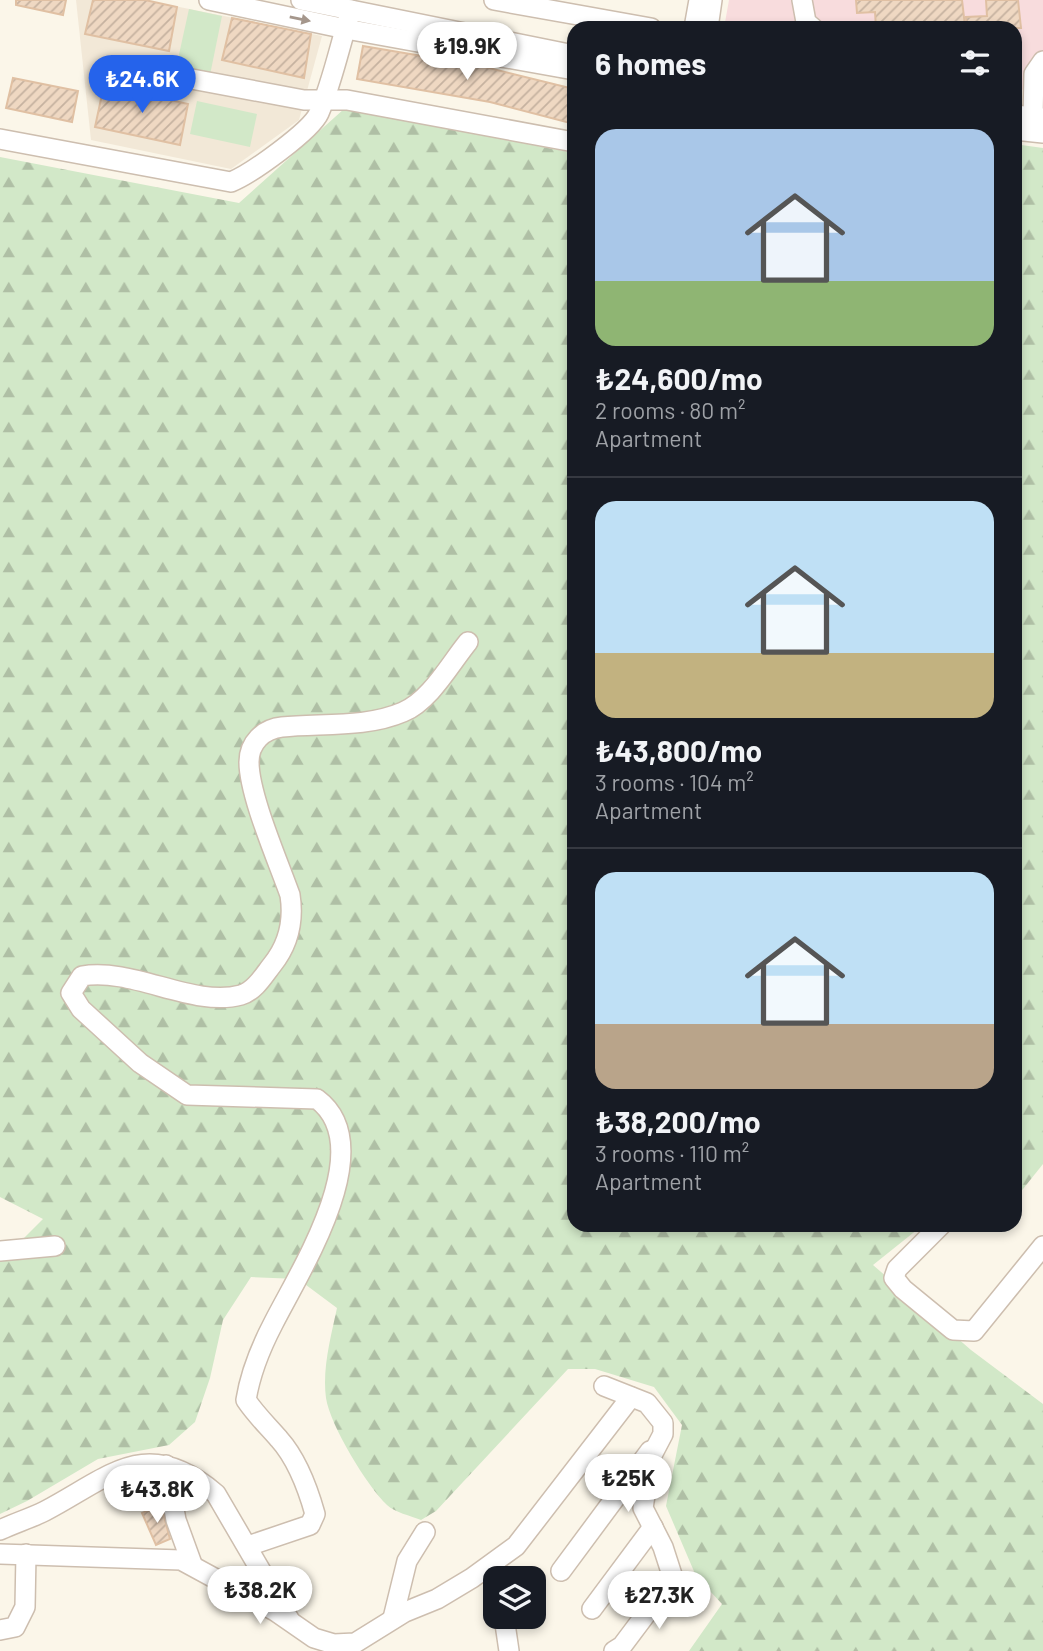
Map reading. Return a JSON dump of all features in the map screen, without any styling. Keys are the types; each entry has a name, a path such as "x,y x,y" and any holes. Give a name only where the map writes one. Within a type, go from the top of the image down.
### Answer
{"street":[{"path":"209,0 567,54"},
{"path":"301,0 349,20 567,68"},
{"path":"496,0 612,21"},
{"path":"695,21 699,0"},
{"path":"709,21 712,0"},
{"path":"802,0 806,21"},
{"path":"0,139 231,182 244,177 284,148 318,116 349,20"},
{"path":"1034,121 1034,74 1043,61"},
{"path":"138,69 304,100 347,100 567,141"},
{"path":"248,1546 310,1525 315,1514 308,1488 281,1441 256,1416 246,1400 249,1384 272,1326 314,1248 333,1197 340,1164 338,1126 331,1110 317,1099 187,1095 139,1063 81,1009 71,993 82,976 103,972 215,996 243,995 255,987 276,960 292,927 290,895 256,795 249,762 253,747 261,734 279,727 331,725 405,712 421,701 468,642"},
{"path":"934,1232 897,1269 894,1278 903,1289 953,1330 974,1331 1040,1254"},
{"path":"0,1251 55,1246"},
{"path":"604,1386 647,1403 663,1423 663,1434 651,1457 643,1508 673,1578 621,1646 614,1651"},
{"path":"500,1566 631,1397"},
{"path":"561,1571 663,1434"},
{"path":"0,1530 45,1511 112,1472 136,1465 166,1465 190,1476 216,1494 290,1622"},
{"path":"166,1465 176,1520 192,1564"},
{"path":"592,1609 653,1527"},
{"path":"393,1618 407,1561 425,1532"},
{"path":"0,1554 170,1558 192,1564 314,1639 334,1644 355,1643 393,1618 483,1580"},
{"path":"0,1630 15,1627 24,1613 26,1554"},
{"path":"506,1629 509,1651"}],"shaded area":[{"path":"76,0 145,0 322,36 299,120 231,169 91,140"},
{"path":"729,0 1043,0 1043,91 1022,90 1022,21 725,21"}],"green space":[{"path":"189,9 222,16 210,75 176,68"},
{"path":"197,101 257,114 250,147 190,134"},
{"path":"344,109 567,152 567,1232 914,1232 873,1265 971,1350 1043,1404 1043,1651 689,1651 722,1604 696,1576 666,1506 682,1425 654,1387 595,1369 568,1369 436,1511 421,1520 394,1510 379,1496 360,1470 329,1410 325,1376 337,1308 298,1279 251,1277 223,1320 210,1378 195,1422 169,1445 98,1459 0,1514 0,1254 9,1253 43,1219 0,1197 0,157 239,203"},
{"path":"1022,145 1043,148 1043,1164 1022,1190"}],"building":[{"path":"16,0 66,0 63,15 16,5"},
{"path":"93,0 145,0 177,7 169,51 85,34"},
{"path":"856,0 962,0 964,21 876,21 875,12 857,13"},
{"path":"986,0 1018,0 1020,21 966,21 966,17 987,16"},
{"path":"232,18 311,34 304,78 222,60"},
{"path":"363,46 481,66 567,87 567,122 490,102 357,79"},
{"path":"13,78 78,91 72,122 6,108"},
{"path":"104,85 188,104 180,145 95,127"},
{"path":"161,1505 170,1539 156,1545 142,1513"}]}
